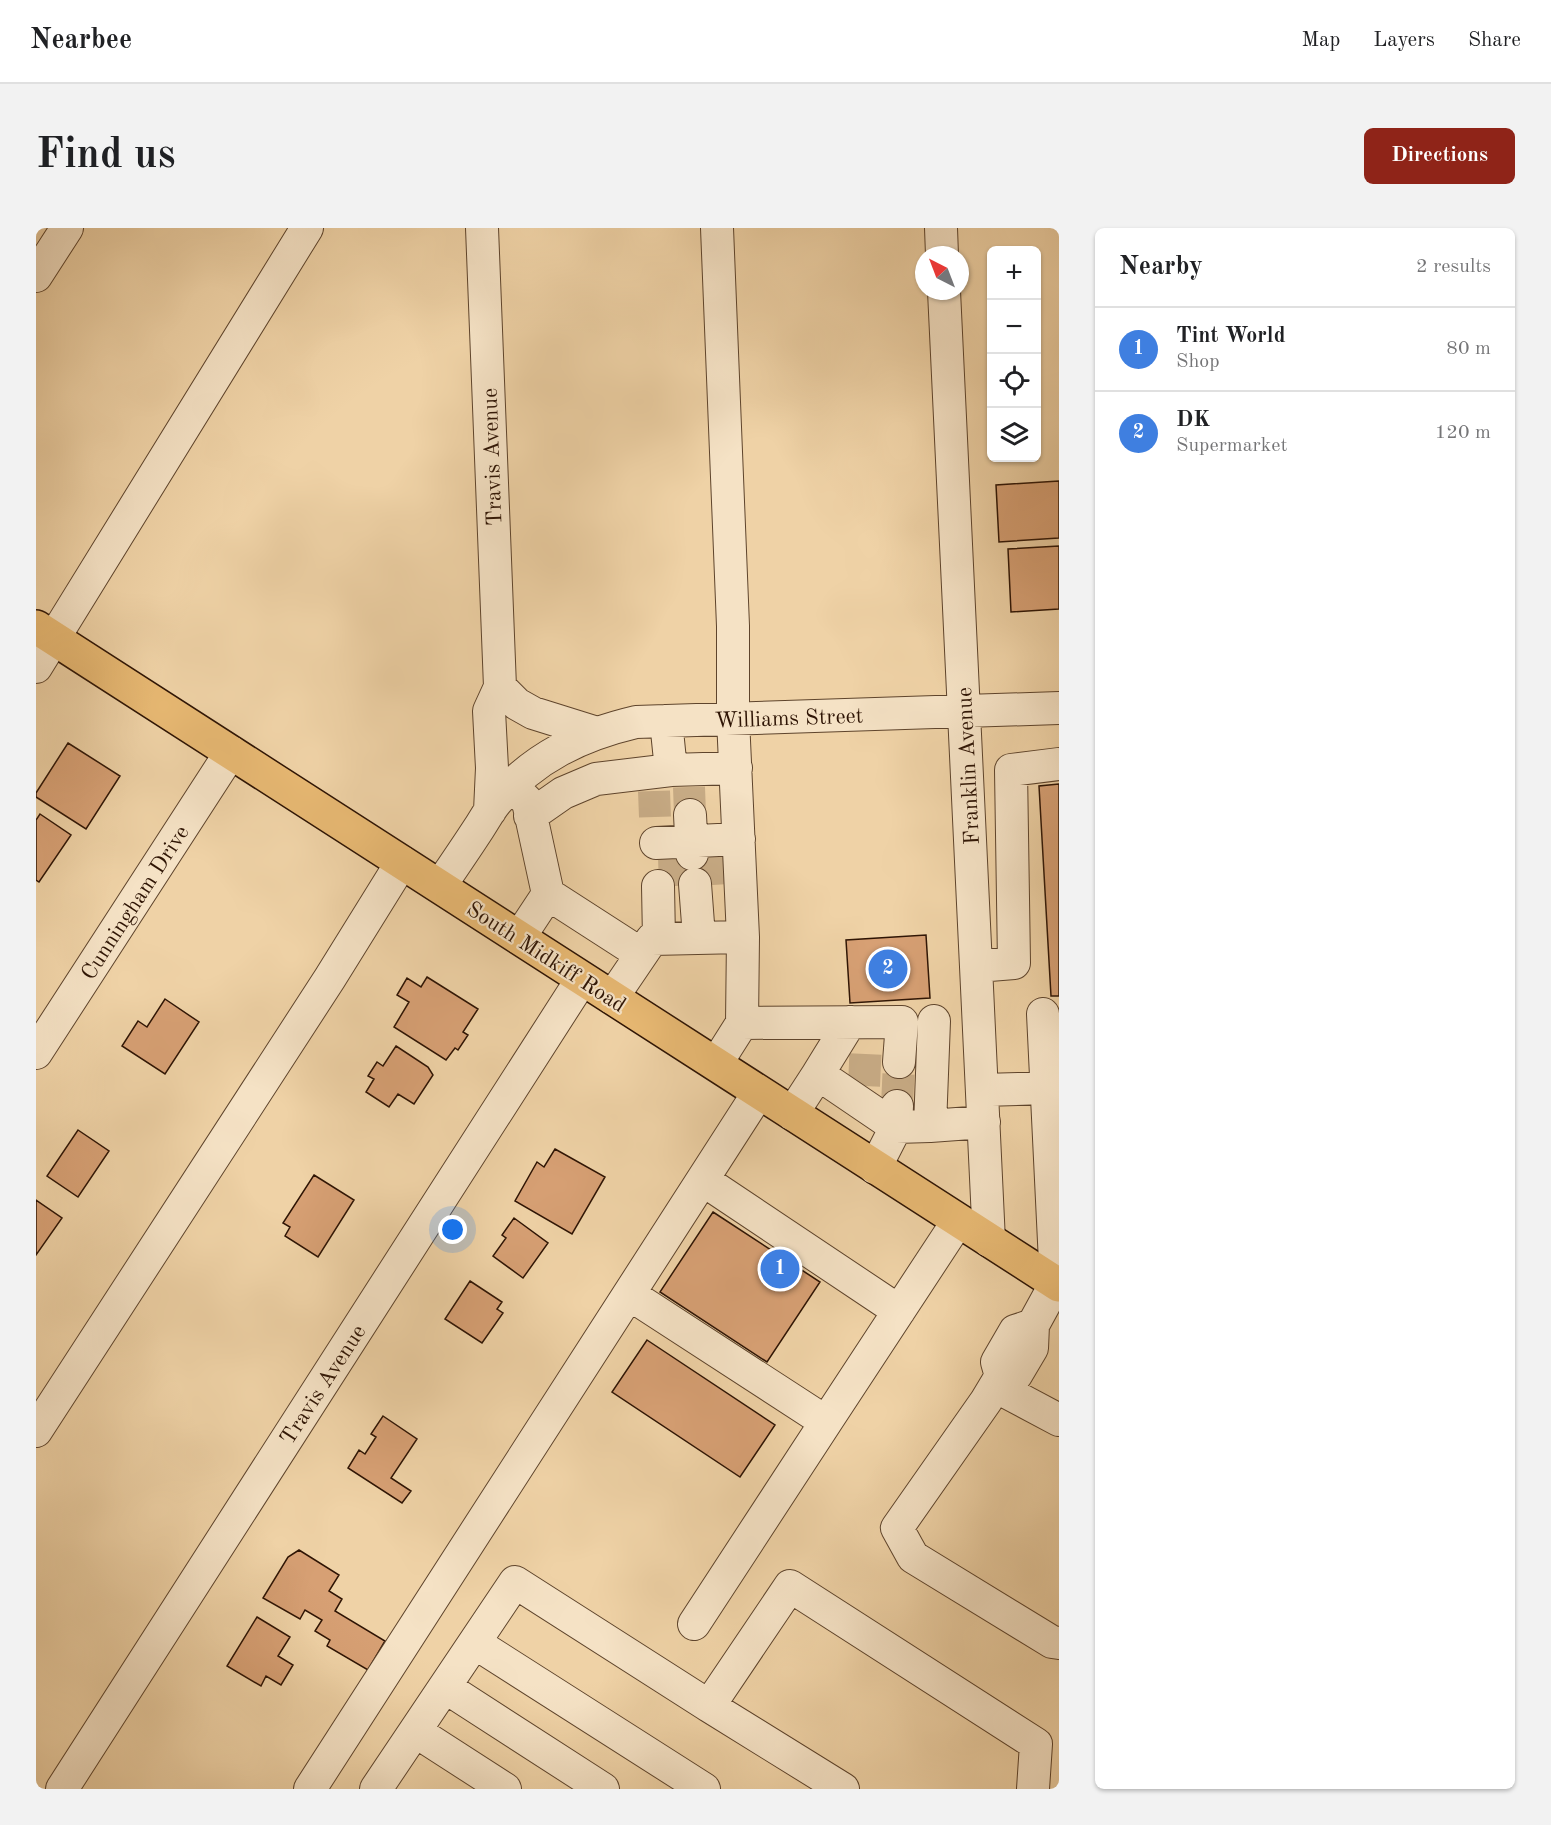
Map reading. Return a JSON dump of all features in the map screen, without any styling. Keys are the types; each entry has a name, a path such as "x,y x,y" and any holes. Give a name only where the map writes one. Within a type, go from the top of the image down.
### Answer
{"main road":[{"name":"South Midkiff Road","path":"45,633 1057,1284"}],"street":[{"path":"36,276 67,228"},
{"path":"36,667 45,633 307,228"},
{"name":"Travis Avenue","path":"482,228 501,687 489,711 492,768 490,811"},
{"path":"689,941 682,835 736,768 734,626 717,228"},
{"path":"941,228 942,246"},
{"name":"Franklin Avenue","path":"944,300 989,1241"},
{"path":"501,687 517,704 533,713 604,730 622,776 682,835 689,941"},
{"name":"Williams Street","path":"522,777 570,743 604,730 636,722 1059,708"},
{"path":"666,721 682,835 689,941 742,1023"},
{"name":"Cunningham Drive","path":"36,1053 231,752"},
{"path":"977,966 1014,963 1011,770 1059,764"},
{"path":"682,835 736,768"},
{"path":"530,816 563,793 596,779 622,776"},
{"path":"440,886 497,801 522,777"},
{"path":"519,938 548,894 522,777"},
{"path":"969,798 1011,797"},
{"path":"36,1431 330,978 402,862"},
{"path":"548,894 689,941"},
{"path":"612,998 689,941"},
{"name":"Travis Avenue","path":"62,1789 582,979"},
{"path":"1043,1014 1046,1088 1055,1190 1057,1284 1033,1325 1014,1331 997,1362 998,1381 897,1528 913,1557 1052,1642 1059,1643"},
{"path":"742,1023 861,1028 902,1022 979,1017"},
{"path":"930,1126 934,1021"},
{"path":"899,1062 902,1022"},
{"path":"716,1064 742,1023"},
{"path":"792,1114 818,1074 861,1028"},
{"path":"818,1074 863,1095 896,1116 930,1126 984,1122"},
{"path":"982,1090 1046,1088"},
{"path":"310,1789 759,1092"},
{"path":"875,1168 896,1116"},
{"path":"703,1180 899,1311"},
{"path":"694,1624 958,1221"},
{"path":"629,1294 826,1422"},
{"path":"998,1381 1059,1420"},
{"path":"391,1784 415,1731 515,1582 708,1706 843,1789"},
{"path":"708,1706 790,1586 1036,1744 1034,1789"},
{"path":"475,1643 704,1789"},
{"path":"445,1687 603,1789"},
{"path":"415,1731 505,1789"}],"building":[{"path":"1059,481 1059,538 999,542 996,485"},
{"path":"1059,546 1059,609 1011,612 1008,549"},
{"path":"68,743 120,776 86,829 36,797 36,793"},
{"path":"1059,784 1059,996 1051,996 1039,786"},
{"path":"40,814 71,835 39,882 36,880 36,820"},
{"path":"926,935 930,998 850,1003 846,940"},
{"path":"427,977 478,1009 463,1032 468,1035 458,1050 455,1048 446,1060 394,1027 409,1002 397,995 407,978 421,987"},
{"path":"165,999 199,1022 165,1074 122,1046 138,1021 147,1027"},
{"path":"396,1046 428,1067 433,1075 414,1104 398,1094 389,1107 366,1092 374,1079 368,1076 377,1062 383,1066"},
{"path":"78,1130 109,1151 78,1197 47,1176"},
{"path":"555,1149 605,1177 572,1234 515,1201 537,1162 544,1167"},
{"path":"314,1175 354,1200 318,1257 285,1236 290,1227 283,1223"},
{"path":"36,1200 62,1218 36,1255"},
{"path":"713,1212 820,1282 767,1362 660,1292"},
{"path":"514,1218 548,1243 523,1278 493,1256 506,1238 502,1235"},
{"path":"470,1281 502,1302 497,1309 503,1313 482,1343 445,1319"},
{"path":"647,1340 775,1425 740,1477 612,1392"},
{"path":"383,1416 417,1439 391,1478 411,1491 402,1503 348,1468 359,1450 365,1454 376,1437 371,1434"},
{"path":"299,1550 339,1575 329,1591 342,1599 335,1611 385,1641 368,1670 327,1646 330,1640 315,1631 322,1620 305,1610 300,1619 263,1598 288,1557"},
{"path":"257,1617 290,1637 278,1656 293,1665 281,1685 266,1676 261,1686 227,1666"}],"tunnel":[{"path":"689,787 690,815"},
{"path":"654,791 655,817"},
{"path":"711,854 713,885"},
{"path":"674,857 675,886"},
{"path":"864,1086 866,1041"},
{"path":"897,1106 899,1062"}],"place":[{"name":"DK","path":"888,969"},
{"name":"Tint World","path":"780,1269"}]}
